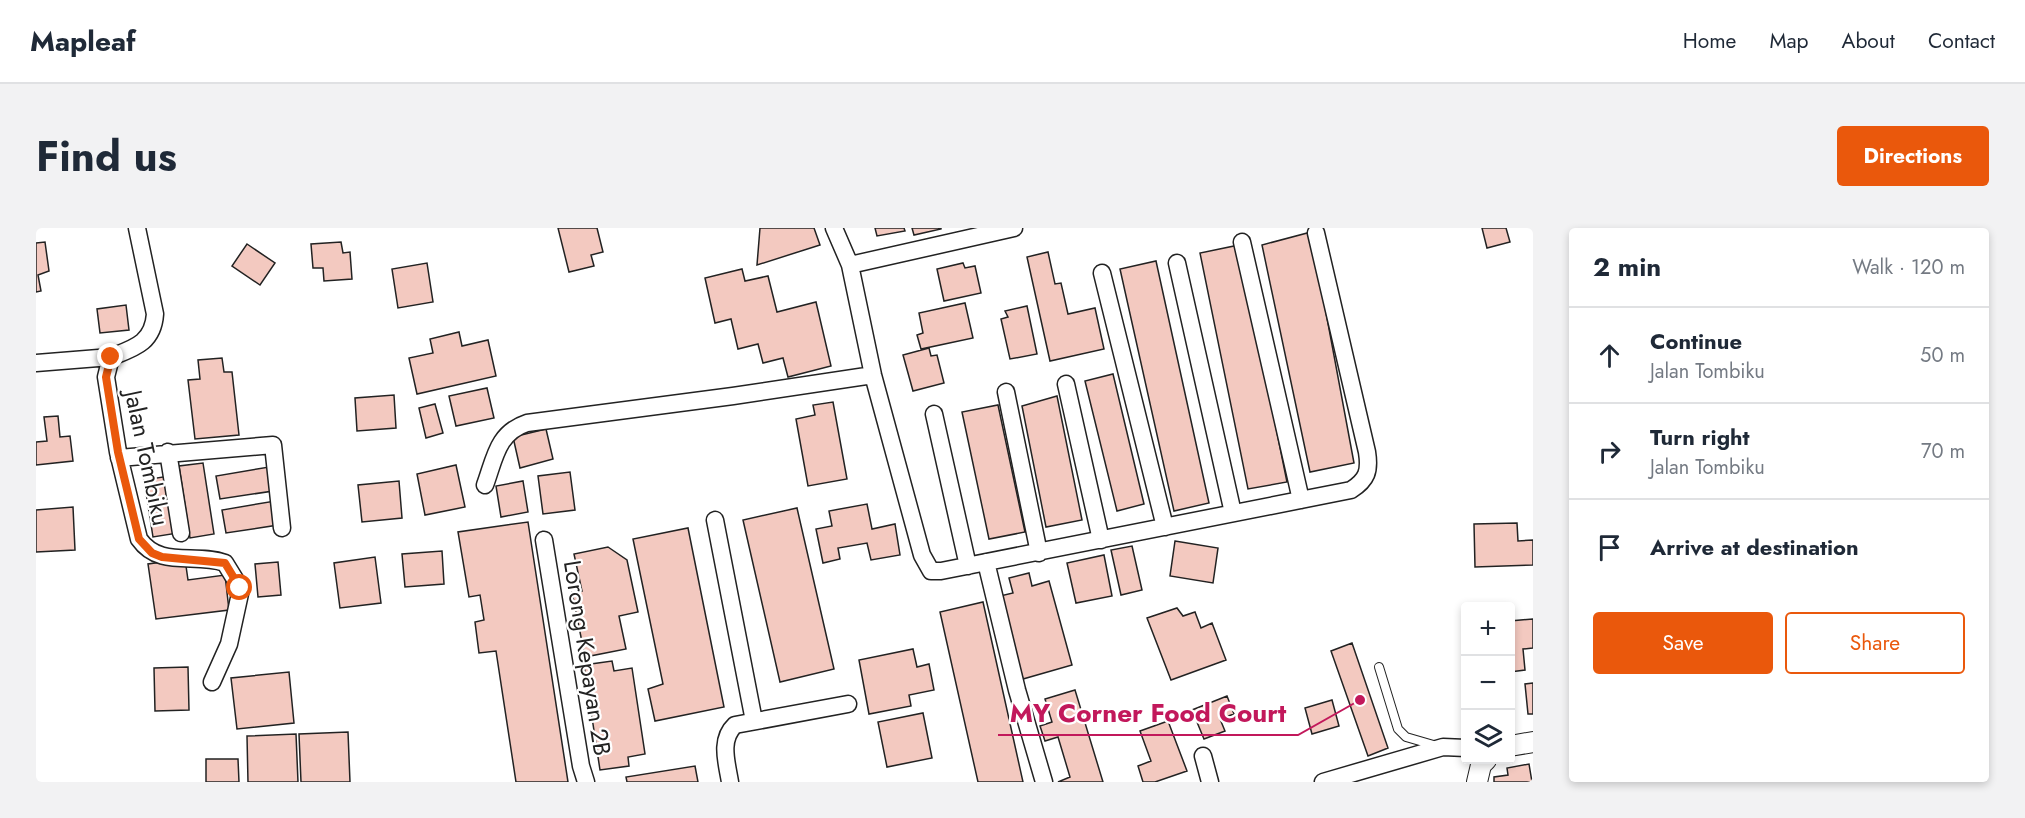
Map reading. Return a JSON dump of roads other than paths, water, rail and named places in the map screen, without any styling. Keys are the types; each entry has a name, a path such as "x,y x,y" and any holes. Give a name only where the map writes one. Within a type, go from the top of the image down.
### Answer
{"street":[{"path":"36,363 111,357 141,345 152,333 155,314 137,228"},
{"path":"834,228 850,265 873,375 922,555 931,571 1039,553 1351,490 1362,483 1369,466 1316,232"},
{"path":"850,265 1014,228"},
{"path":"1242,242 1301,500"},
{"path":"1177,263 1233,513"},
{"path":"1102,273 1165,527"},
{"name":"Jalan Tombiku","path":"111,357 106,377 119,458 139,539 144,546 162,557 225,563 240,588 232,634 212,682"},
{"path":"485,486 505,435 513,428 527,423 873,375"},
{"path":"1066,384 1101,540"},
{"path":"1006,392 1039,553"},
{"path":"934,414 968,566"},
{"path":"119,458 168,452 273,446 282,528"},
{"path":"168,452 181,532"},
{"path":"715,520 754,721"},
{"name":"Lorong Kepayan 2B","path":"544,540 580,766 586,782"},
{"path":"986,562 1017,690 1044,782"},
{"path":"730,782 725,752 728,732 735,725 848,704"},
{"path":"1515,745 1533,742"},
{"path":"1323,782 1443,747 1461,748"},
{"path":"1203,756 1210,782"},
{"path":"1477,782 1482,764"}],"lane":[{"path":"1379,667 1398,729 1406,737 1443,747"}],"place":[{"name":"MY Corner Food Court","path":"1360,700"}]}
